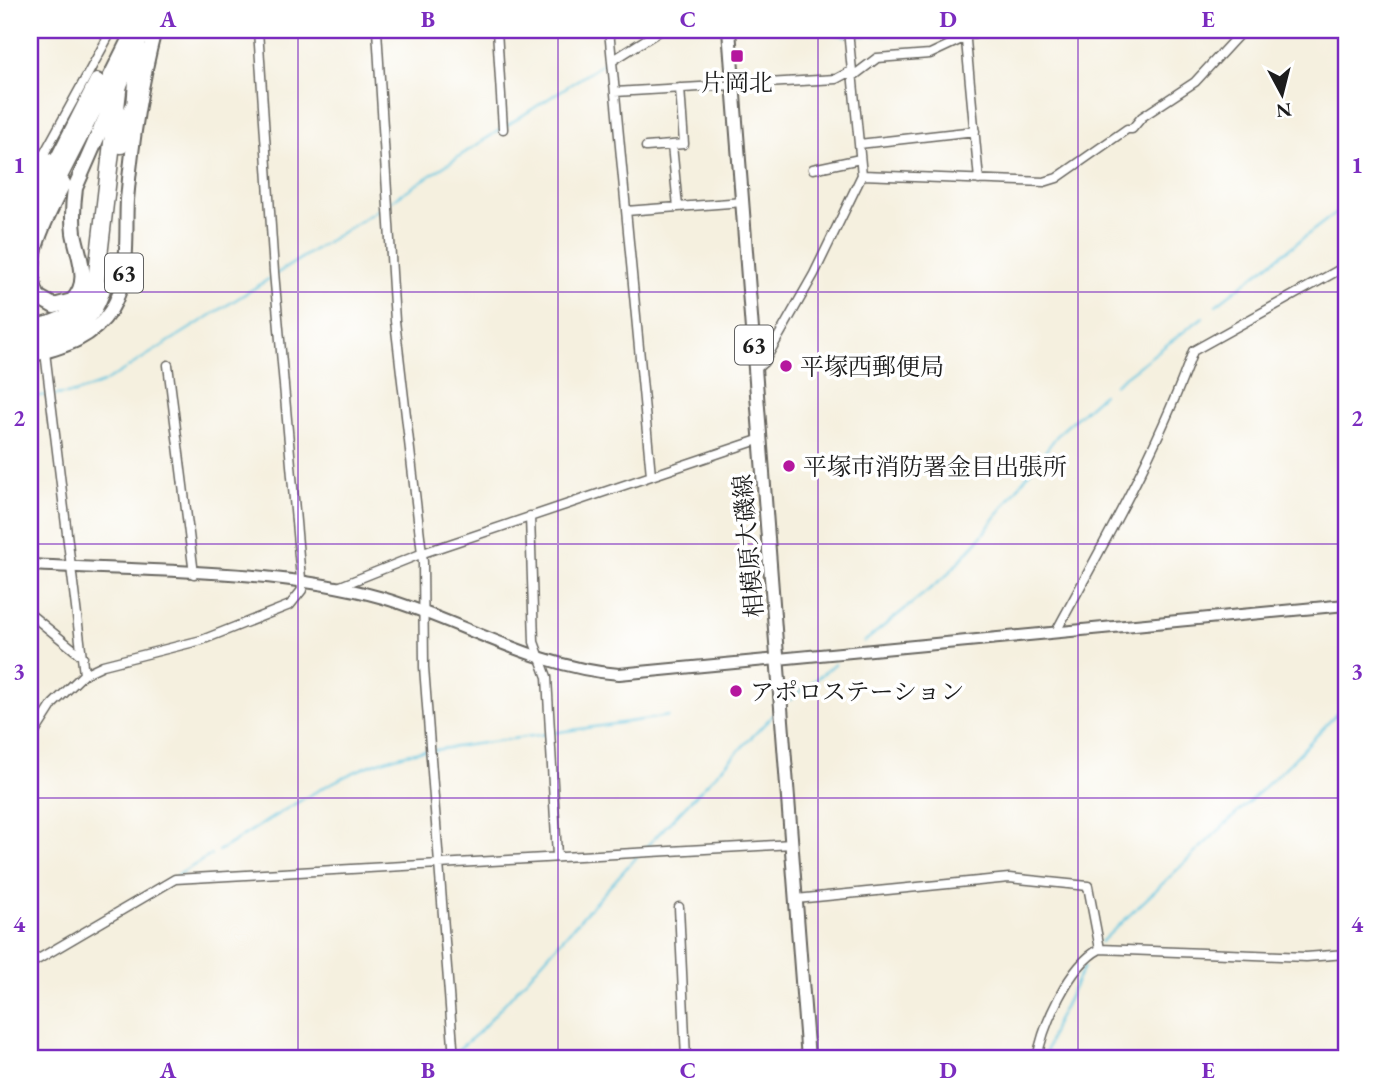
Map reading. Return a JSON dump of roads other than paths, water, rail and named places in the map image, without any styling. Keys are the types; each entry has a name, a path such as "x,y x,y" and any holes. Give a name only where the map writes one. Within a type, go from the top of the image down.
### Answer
{"highway":[{"path":"30,233 124,30"},
{"path":"30,213 134,30"},
{"path":"94,98 33,255 30,271 34,291 45,303 54,306 72,301 82,286 72,215 75,188 119,82 150,33"},
{"path":"30,328 57,323 73,315 84,304 96,282 119,82"},
{"path":"30,188 94,98"},
{"path":"30,344 63,336 78,329 96,307 104,282 122,135 134,108"}],"main road":[{"name":"相模原大磯線","path":"729,30 808,1059"},
{"name":"63","path":"135,136 135,81 150,33"},
{"name":"63","path":"30,356 66,346 91,333 112,309 118,295 124,267 127,199 150,33"}],"street":[{"path":"30,177 111,30"},
{"path":"30,740 53,704 84,674 103,665 202,640 290,605 302,590 274,271 258,30"},
{"path":"377,30 395,321 423,553 424,667 454,1059"},
{"path":"497,30 503,127"},
{"path":"609,30 651,475"},
{"path":"615,92 836,79 852,74 877,58 930,54 965,33 981,30"},
{"path":"862,175 1044,182 1057,178 1127,129 1132,129 1142,117 1195,82 1243,30"},
{"path":"611,57 657,31"},
{"path":"965,33 979,180"},
{"path":"756,369 764,362 814,274 862,175 848,34"},
{"path":"646,147 684,144 680,88"},
{"path":"859,144 975,131"},
{"path":"672,145 678,207"},
{"path":"813,169 860,159"},
{"path":"626,211 743,202"},
{"path":"1058,633 1058,628 1135,487 1174,404 1193,351 1346,266"},
{"path":"45,352 84,674"},
{"path":"168,365 194,574"},
{"path":"337,587 423,553 761,439"},
{"path":"530,516 534,642 547,677 557,856"},
{"path":"32,565 194,574 337,587 385,599 568,666 619,674 1346,605"},
{"path":"30,614 83,657"},
{"path":"30,964 175,879 792,844"},
{"path":"796,899 1009,878 1088,886 1100,949"},
{"path":"679,907 686,1059"},
{"path":"1037,1059 1045,1027 1070,980 1083,961 1100,949 1306,957 1346,954"}],"waterway":[{"path":"809,30 847,36"},
{"path":"852,36 960,33"},
{"path":"506,126 607,61"},
{"path":"391,201 501,129"},
{"path":"1216,305 1346,205"},
{"path":"276,274 384,206"},
{"path":"54,395 75,393 103,383 272,277"},
{"path":"1114,385 1203,317"},
{"path":"864,642 946,576 980,538 1059,433 1103,394"},
{"path":"30,397 48,395"},
{"path":"790,700 835,664"},
{"path":"1101,942 1290,763 1346,704"},
{"path":"643,850 774,714"},
{"path":"552,733 669,716"},
{"path":"434,750 546,734"},
{"path":"218,851 345,776 400,756 428,750"},
{"path":"176,876 211,855"},
{"path":"455,1052 478,1033 637,856"},
{"path":"1044,1059 1054,1027 1084,967"},
{"path":"439,1059 450,1054"}],"place":[{"name":"片岡北","path":"737,56"},
{"name":"平塚西郵便局","path":"786,366"},
{"name":"平塚市消防署金目出張所","path":"789,466"},
{"name":"アポロステーション","path":"736,691"}]}
